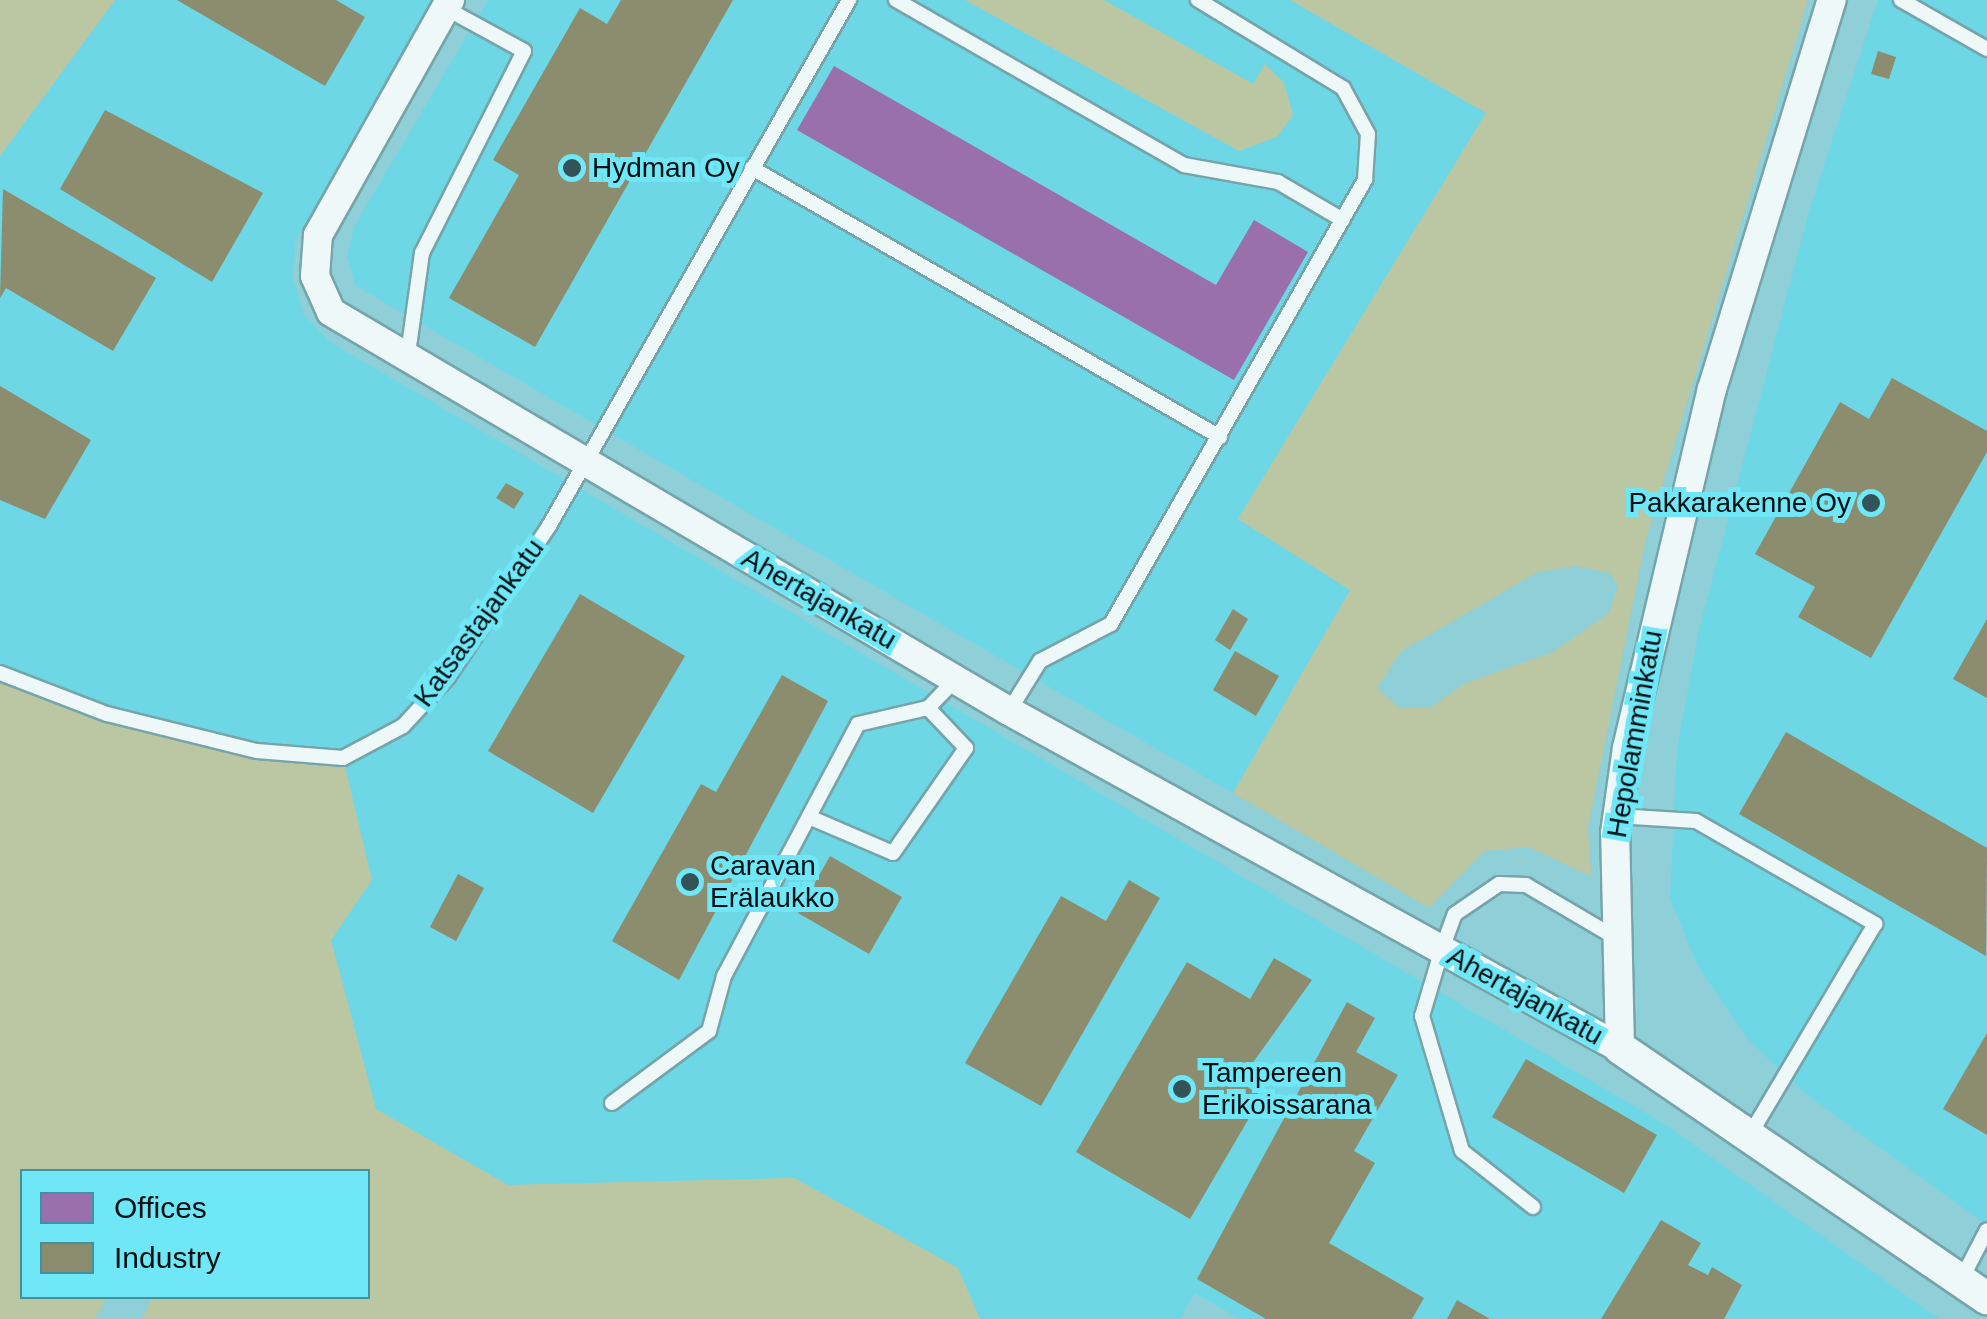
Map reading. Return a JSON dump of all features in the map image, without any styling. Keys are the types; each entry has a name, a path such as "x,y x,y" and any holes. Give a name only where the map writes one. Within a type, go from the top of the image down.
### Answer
{"street":[{"name":"Hepolamminkatu","path":"1620,1048 1616,938 1618,816 1712,389 1832,0"},
{"name":"Ahertajankatu","path":"448,4 329,210 314,256 331,312 406,361 1009,711 1620,1048"},
{"path":"1620,1048 1751,1133 1974,1289"}],"lane":[{"name":"Katsastajankatu","path":"0,673 107,714 256,751 342,758 372,748 448,677 584,462 849,0"},
{"path":"896,0 1184,165 1278,182 1343,220"},
{"path":"1009,711 1040,662 1111,624 1343,220 1370,157 1360,108 1321,71 1198,0"},
{"path":"1901,0 1987,50"},
{"path":"406,361 422,254 524,51 448,4"},
{"path":"752,168 1220,437"},
{"path":"612,1103 709,1031 724,976 858,724 928,708 956,679"},
{"path":"809,817 892,854 966,748 928,708"},
{"path":"1618,816 1696,821 1875,924 1751,1133"},
{"path":"1533,1207 1462,1151 1422,1016 1442,949 1455,914 1499,884 1526,885 1616,938"},
{"path":"1974,1289 1987,1230"}],"shaded area":[{"path":"115,0 437,0 296,239 292,275 304,315 330,342 1663,1123 1939,1319 1240,1319 1194,1293 1180,1319 980,1319 958,1268 794,1178 507,1185 376,1109 331,940 372,880 301,756 107,714 0,671 0,156"},
{"path":"488,0 1290,0 1486,113 1238,519 1351,590 1233,793 356,286 347,257 355,225"},
{"path":"1878,0 1987,0 1987,1225 1803,1092 1747,1038 1698,966 1670,899 1677,749 1699,630 1809,211"}],"green space":[{"path":"0,0 115,0 0,156"},
{"path":"965,0 1104,0 1253,84 1265,64 1284,83 1293,115 1277,137 1239,151"},
{"path":"1290,0 1808,0 1645,543 1588,827 1591,876 1528,847 1484,851 1429,908 1233,793 1350,590 1238,519 1486,113","holes":["1576,566 1610,573 1618,587 1609,613 1553,652 1465,683 1430,708 1398,707 1377,688 1401,651 1538,572"]},
{"path":"0,671 107,714 257,751 343,758 372,880 331,940 376,1109 508,1185 794,1178 958,1268 980,1319 142,1319 151,1299 370,1299 370,1169 20,1169 20,1299 106,1299 95,1319 0,1319"}],"building: Offices":[{"path":"834,66 1216,285 1254,220 1308,252 1234,380 797,130"}],"building: Industry":[{"path":"177,0 336,0 365,17 325,86"},
{"name":"Hydman Oy","path":"621,0 733,0 535,347 449,298 519,175 493,160 580,8 607,24"},
{"path":"1878,51 1896,57 1889,79 1871,74"},
{"path":"105,110 263,193 212,282 60,189"},
{"path":"3,189 156,278 113,351 6,288 0,298"},
{"name":"Pakkarakenne Oy","path":"1892,378 1987,431 1987,452 1871,658 1798,617 1815,587 1755,554 1840,402 1869,419"},
{"path":"0,386 91,440 45,519 0,500"},
{"path":"506,483 524,493 514,509 496,498"},
{"path":"580,594 685,656 593,813 488,751"},
{"path":"1233,609 1248,619 1230,650 1215,640"},
{"path":"1987,619 1987,698 1953,679"},
{"path":"1235,651 1279,676 1256,716 1213,690"},
{"name":"Caravan Erälaukko","path":"782,675 828,701 679,980 612,941 701,784 716,792"},
{"path":"1786,732 1987,848 1986,956 1739,814"},
{"path":"830,856 902,897 869,954 798,913"},
{"path":"458,874 484,888 456,941 430,927"},
{"path":"1129,880 1160,898 1041,1106 965,1063 1061,896 1106,921"},
{"name":"Tampereen Erikoissarana","path":"1274,958 1312,980 1239,1082 1262,1096 1190,1219 1076,1152 1187,962 1250,999"},
{"path":"1347,1002 1375,1018 1356,1052 1398,1075 1354,1151 1375,1163 1329,1243 1424,1298 1412,1319 1266,1319 1197,1279"},
{"path":"1987,1033 1987,1135 1943,1109"},
{"path":"1526,1059 1657,1135 1624,1193 1492,1117"},
{"path":"1661,1220 1701,1243 1688,1265 1708,1275 1712,1267 1742,1285 1724,1319 1601,1319"},
{"path":"1457,1300 1490,1319 1447,1319"}],"place":[{"name":"Hydman Oy","path":"572,168"},
{"name":"Pakkarakenne Oy","path":"1871,503"},
{"name":"Caravan Erälaukko","path":"690,882"},
{"name":"Tampereen Erikoissarana","path":"1182,1089"}]}
